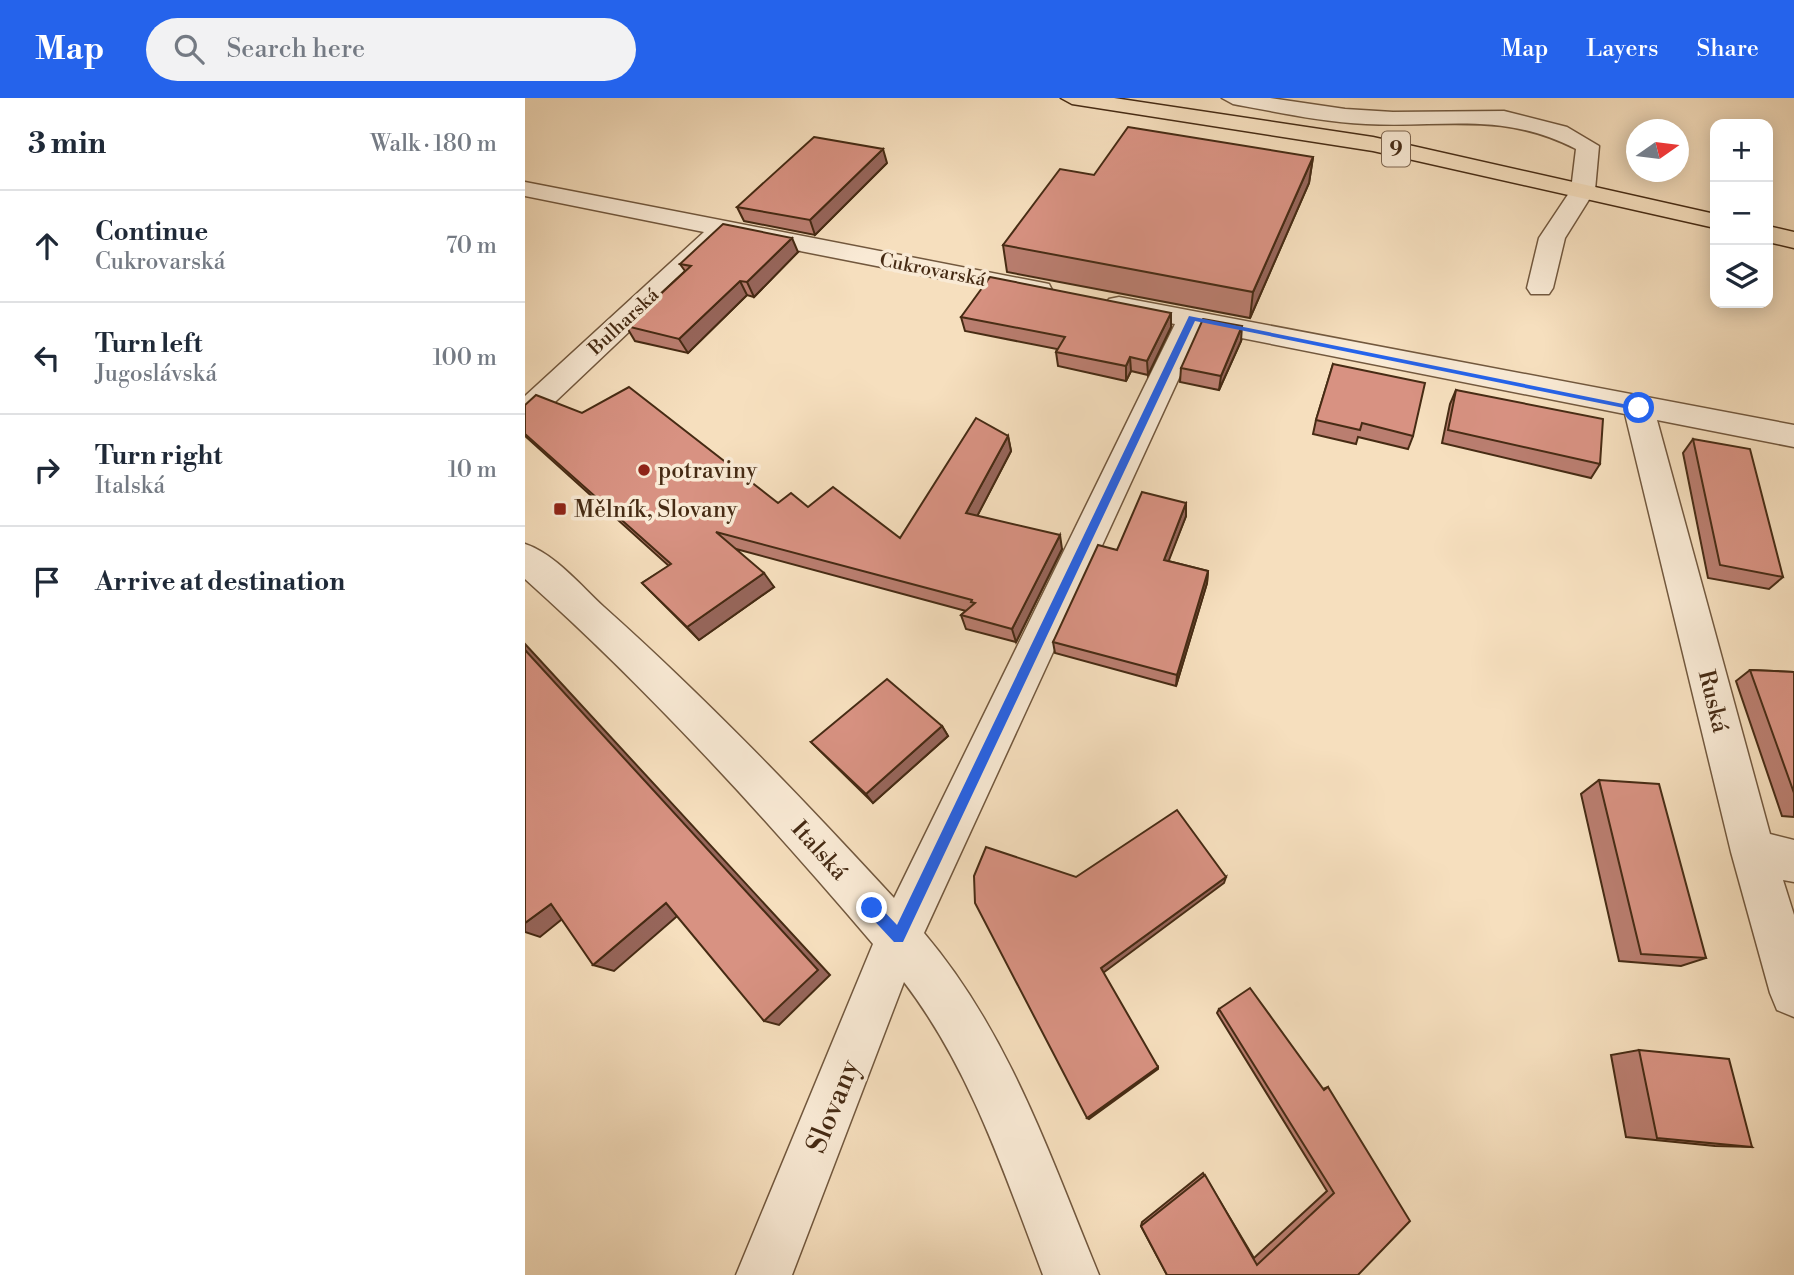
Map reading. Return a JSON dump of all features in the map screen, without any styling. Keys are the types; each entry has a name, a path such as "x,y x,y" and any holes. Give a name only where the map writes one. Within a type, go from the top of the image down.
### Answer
{"main road":[{"name":"9","path":"1072,98 1373,144 1710,220"},
{"path":"1773,235 1794,240"}],"street":[{"path":"1233,98 1360,117 1401,118 1511,110 1546,118 1588,146 1583,190 1552,238 1540,288"},
{"name":"Cukrovarská","path":"525,189 721,230 1192,318 1639,408 1794,436"},
{"name":"Bulharská","path":"525,413 721,230"},
{"name":"Slovany","path":"764,1275 899,937 1192,318"},
{"name":"Ruská","path":"1639,408 1774,857 1794,993"},
{"name":"Italská","path":"525,558 572,599 732,752 899,937 961,1023 994,1085 1071,1275"}],"building":[{"path":"1128,127 1313,157 1253,292 1003,245 1060,169 1094,175"},
{"path":"814,137 883,149 810,220 737,207"},
{"path":"723,224 792,238 747,282 740,281 679,339 626,326 691,266 680,264"},
{"path":"990,277 1171,313 1147,361 1130,357 1126,366 1056,352 1065,337 961,317"},
{"path":"1203,319 1242,326 1221,376 1181,368"},
{"path":"1333,364 1425,383 1413,436 1362,423 1360,430 1316,420"},
{"path":"629,387 778,503 791,493 808,507 833,487 900,538 976,418 1008,436 966,513 1060,535 1012,629 961,615 975,603 971,602 972,600 716,532 764,573 687,627 642,583 671,564 525,434 525,405 536,395 582,413"},
{"path":"1456,390 1603,419 1600,464 1448,430"},
{"path":"1693,439 1750,449 1783,577 1720,565"},
{"path":"1142,492 1186,503 1164,560 1208,571 1177,675 1053,642 1098,545 1117,550"},
{"path":"525,650 818,970 764,1021 666,903 593,965 551,904 525,923"},
{"path":"1750,670 1794,672 1794,793"},
{"path":"887,679 942,726 866,794 811,742"},
{"path":"1599,780 1659,784 1706,958 1641,954"},
{"path":"1177,810 1226,877 1101,968 1158,1067 1087,1118 975,903 974,876 986,847 1076,877"},
{"path":"1250,988 1324,1090 1328,1087 1410,1221 1358,1275 1167,1275 1141,1226 1205,1175 1257,1265 1334,1193 1219,1009"},
{"path":"1639,1050 1729,1059 1752,1147 1657,1138"}],"place":[{"name":"potraviny","path":"644,470"},
{"name":"Mělník, Slovany","path":"560,509"}],"route":[{"path":"872,908 899,937 1192,318 1639,408"}]}
